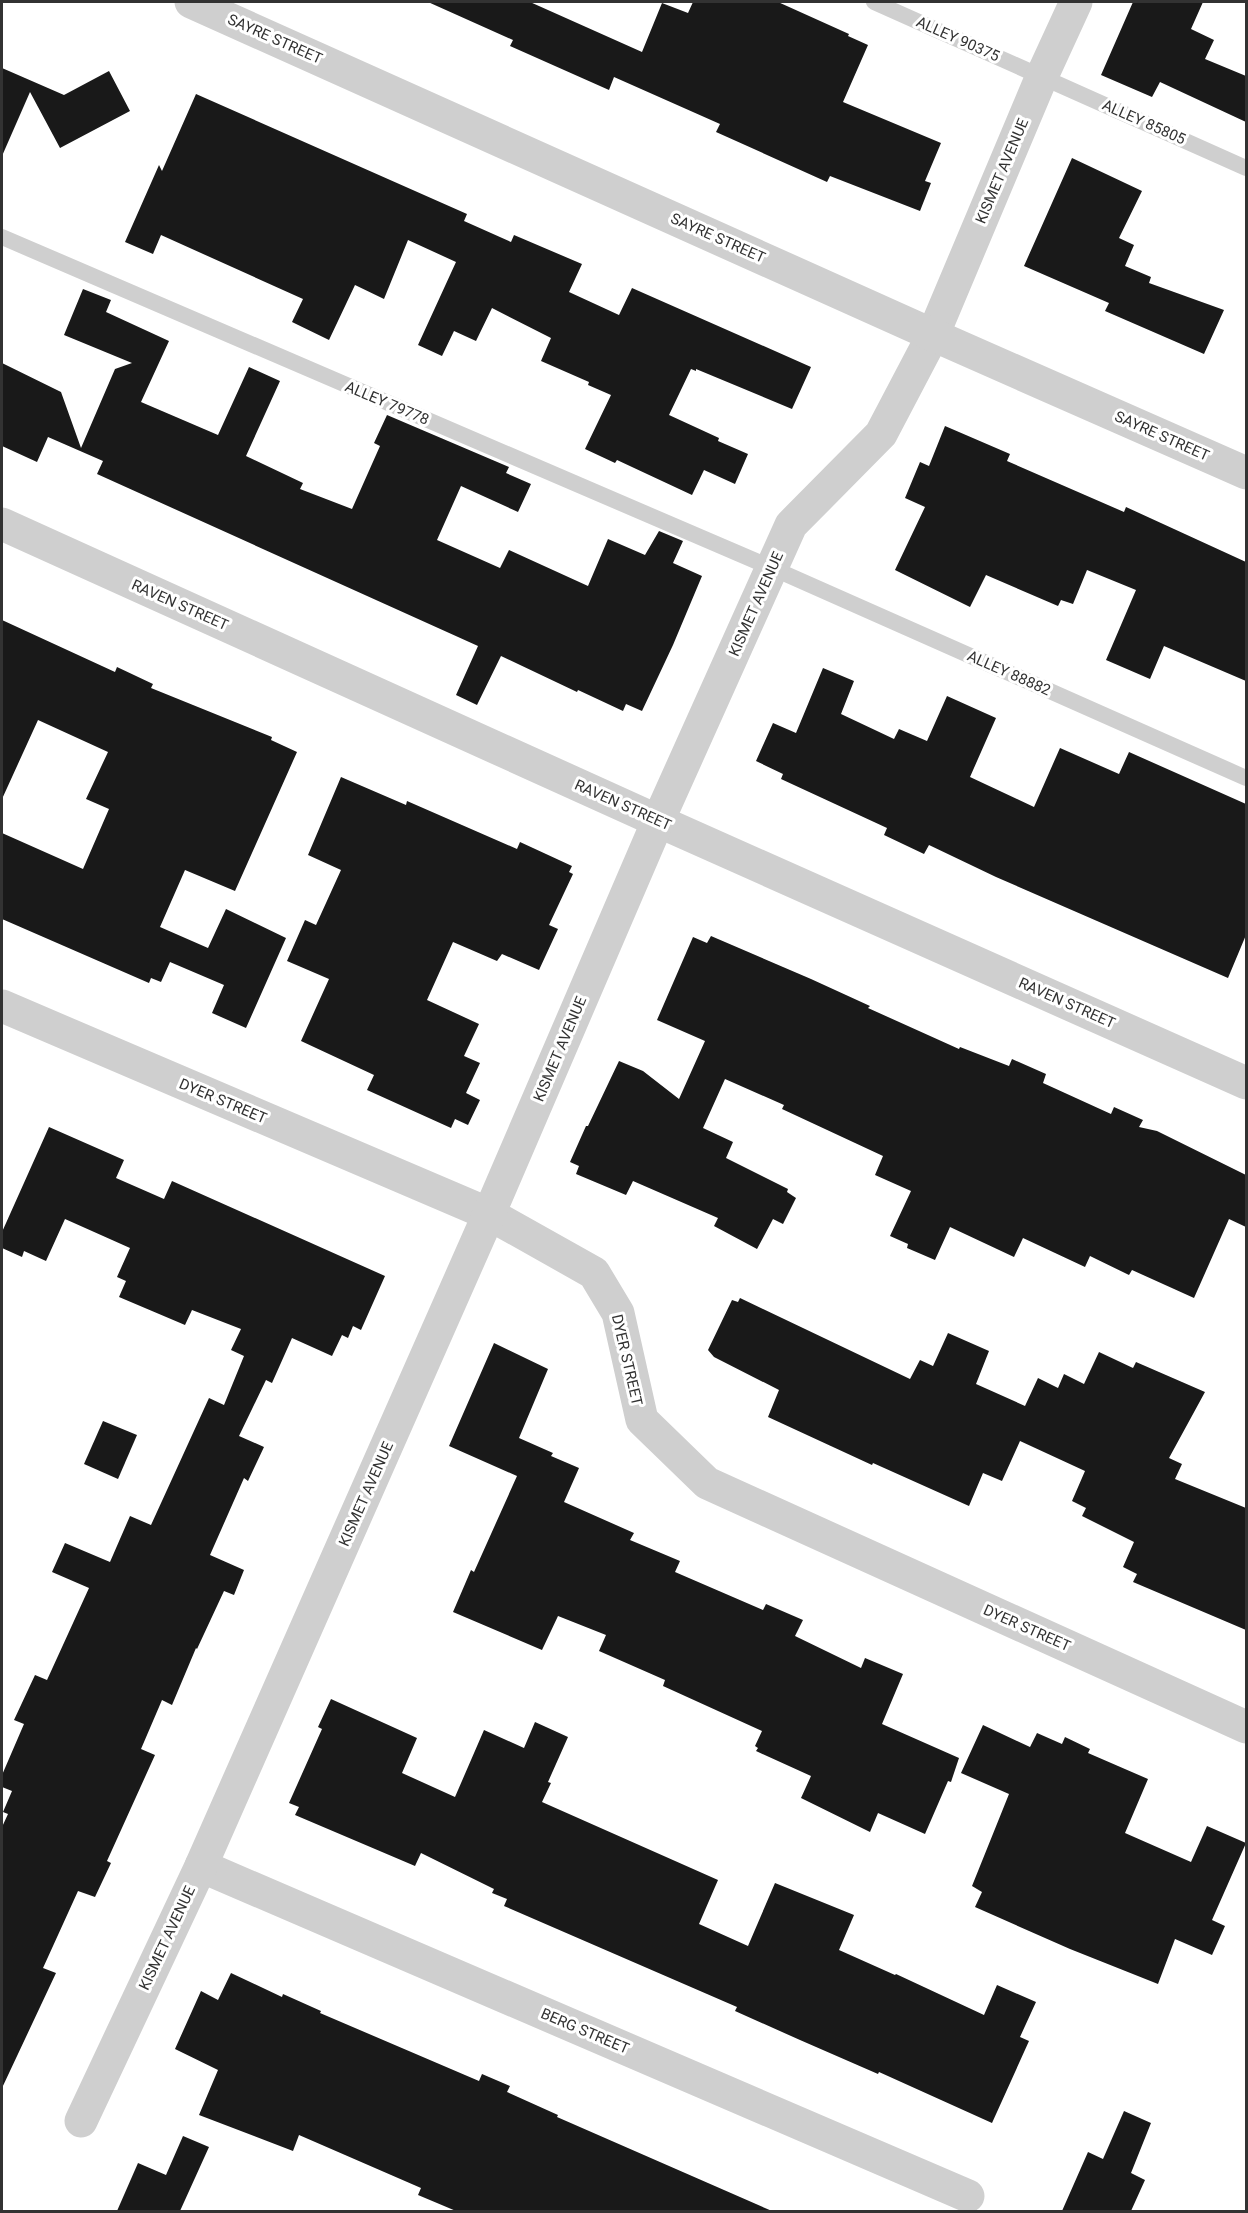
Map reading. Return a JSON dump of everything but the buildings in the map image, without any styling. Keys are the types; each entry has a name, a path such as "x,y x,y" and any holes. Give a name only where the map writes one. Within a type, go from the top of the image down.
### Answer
{"street":[{"name":"SAYRE STREET","path":"191,2 1246,473"},
{"name":"KISMET AVENUE","path":"81,2121 201,1866 489,1214 658,821 791,525 881,434 933,335 1042,76 1076,2"},
{"name":"RAVEN STREET","path":"2,524 658,821 1246,1083"},
{"name":"DYER STREET","path":"2,1006 489,1214 594,1273 618,1313 642,1420 707,1483 1246,1727"},
{"name":"BERG STREET","path":"201,1866 968,2196"}],"lane":[{"name":"ALLEY 90375","path":"874,2 1042,76"},
{"name":"ALLEY 85805","path":"1042,76 1246,168"},
{"name":"ALLEY 79778","path":"2,237 772,568"},
{"name":"ALLEY 88882","path":"772,568 1246,778"}]}
